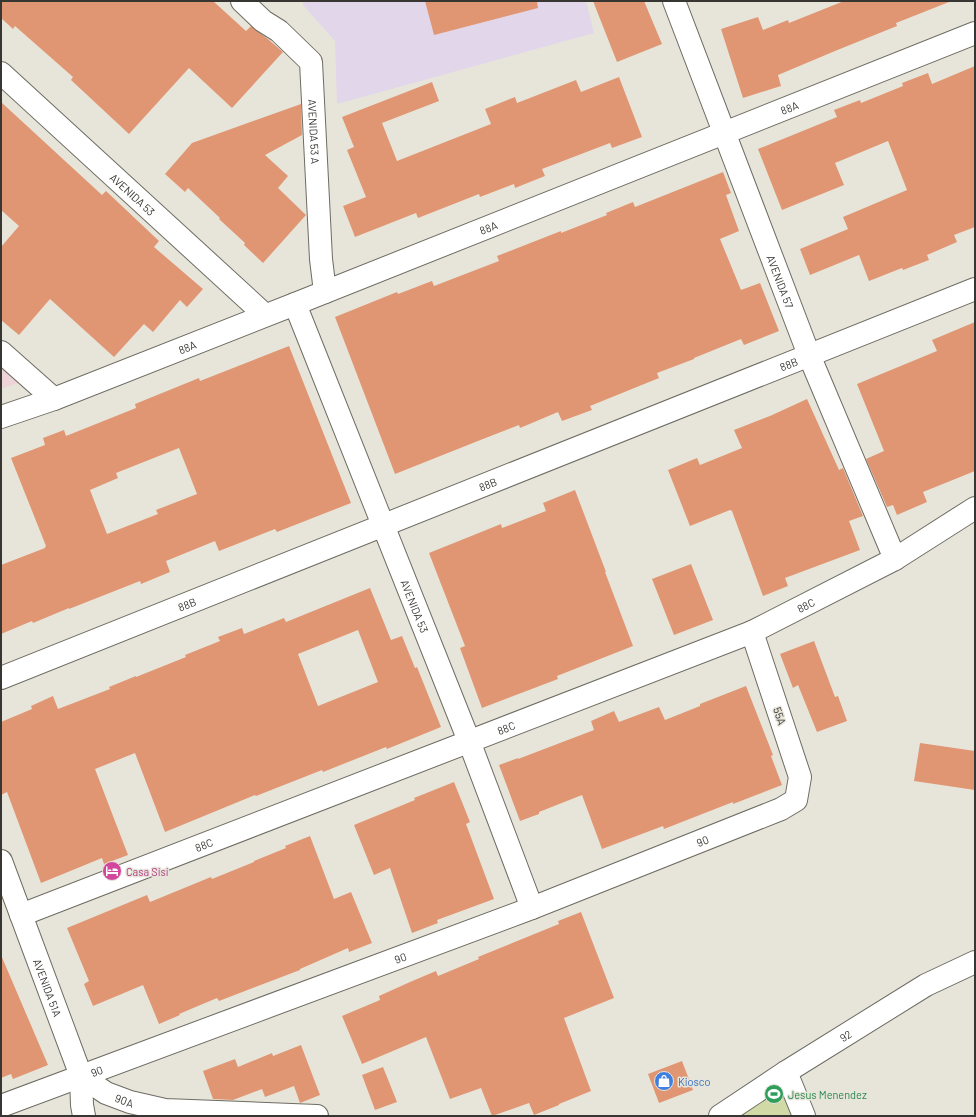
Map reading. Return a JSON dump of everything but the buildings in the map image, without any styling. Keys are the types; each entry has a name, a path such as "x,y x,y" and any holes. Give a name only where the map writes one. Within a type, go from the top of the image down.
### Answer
{"street":[{"name":"AVENIDA 53 A","path":"242,1 263,21 279,32 311,62 321,259 325,292"},
{"name":"AVENIDA 57","path":"674,1 809,355 895,560"},
{"name":"88A","path":"1,417 265,316 975,33"},
{"name":"AVENIDA 53","path":"1,73 265,316"},
{"name":"88B","path":"1,678 975,289"},
{"name":"AVENIDA 53","path":"295,304 469,741 532,908"},
{"path":"1,352 54,398"},
{"name":"88C","path":"21,916 752,632 895,560 975,508"},
{"name":"55A","path":"752,632 800,777 796,800"},
{"name":"90","path":"1,1106 532,908 781,810 796,800"},
{"name":"AVENIDA 51A","path":"1,862 81,1076 84,1116"},
{"name":"92","path":"720,1116 786,1072 926,985 975,962"},
{"path":"786,1072 804,1116"},
{"name":"90A","path":"81,1076 106,1093 130,1102 165,1110 317,1116"}],"shaded area":[{"path":"303,1 586,1 594,33 337,104 335,41 303,5"},
{"path":"1,368 18,383 1,389"}],"green space":[{"name":"Jesus Menendez","path":"786,1072 804,1116 720,1116"}],"place":[{"name":"Casa Sisi","path":"112,871"},
{"name":"Kiosco","path":"664,1081"},
{"name":"Jesus Menendez","path":"774,1094"}]}
